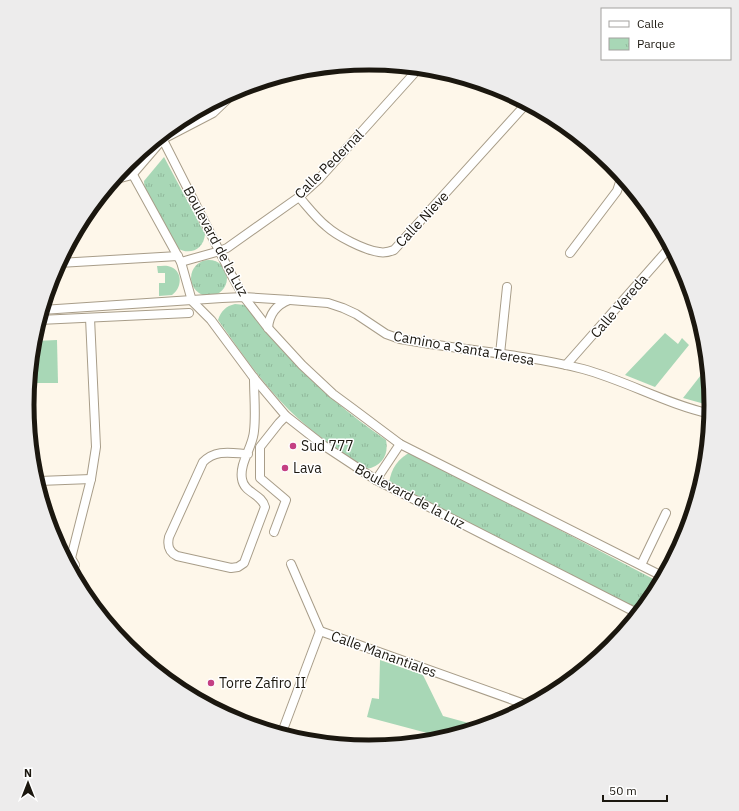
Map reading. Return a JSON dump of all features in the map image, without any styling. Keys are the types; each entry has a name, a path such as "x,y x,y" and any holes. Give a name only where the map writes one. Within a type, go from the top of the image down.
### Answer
{"street":[{"name":"Calle Pedernal","path":"66,263 179,259 220,251 299,197 323,174 414,73"},
{"path":"182,127 213,113 222,105"},
{"name":"Calle Nieve","path":"299,197 325,226 340,236 375,252 382,253 394,250 523,108"},
{"name":"Boulevard de la Luz","path":"164,140 244,297 268,328 333,394 400,444 659,575"},
{"path":"123,177 132,175 152,150"},
{"name":"Boulevard de la Luz","path":"130,170 179,259 192,300 223,334 254,378 286,416 323,445 376,480 635,612"},
{"path":"570,253 617,191 620,182"},
{"name":"Calle Vereda","path":"566,365 667,251"},
{"path":"500,354 507,287"},
{"name":"Camino a Santa Teresa","path":"48,310 244,297 320,302 343,308 356,314 386,334 400,339 566,365 616,380 677,405 705,412"},
{"path":"268,328 270,318 275,309 284,302 290,300"},
{"path":"45,320 188,313"},
{"path":"71,558 91,479 96,447 90,318"},
{"path":"248,454 220,453 210,456 203,462 169,537 169,548 173,554 231,568 238,568 244,563 265,507 261,500 248,490 243,482 242,473 248,454 254,432 254,378"},
{"path":"274,532 286,500 260,478 260,447 286,416"},
{"path":"376,480 400,444"},
{"path":"42,480 91,479"},
{"path":"641,566 666,513"},
{"path":"291,564 320,631"},
{"name":"Calle Manantiales","path":"283,730 320,631 523,703"}],"green space":[{"path":"164,157 205,234 202,244 196,250 187,251 177,248 145,194 144,181"},
{"path":"213,260 222,265 226,271 226,285 222,291 213,296 205,296 196,291 192,285 191,274 196,265 202,261"},
{"path":"157,266 169,266 178,272 180,280 178,288 172,295 159,296 159,283 165,283 165,273 158,273"},
{"path":"235,304 245,305 281,348 309,378 346,411 386,440 387,445 385,455 377,465 367,469 336,449 298,418 279,400 218,320 224,309"},
{"path":"665,333 678,344 682,338 689,345 655,387 625,375"},
{"path":"57,340 58,383 35,383 40,341"},
{"path":"703,372 705,404 683,398"},
{"path":"411,452 656,580 637,608 389,483 393,469 406,454"},
{"path":"380,660 423,675 443,716 473,724 435,735 367,717 372,698 379,699"}],"place":[{"name":"Sud 777","path":"293,446"},
{"name":"Lava","path":"285,468"},
{"name":"Torre Zafiro II","path":"211,683"}]}
